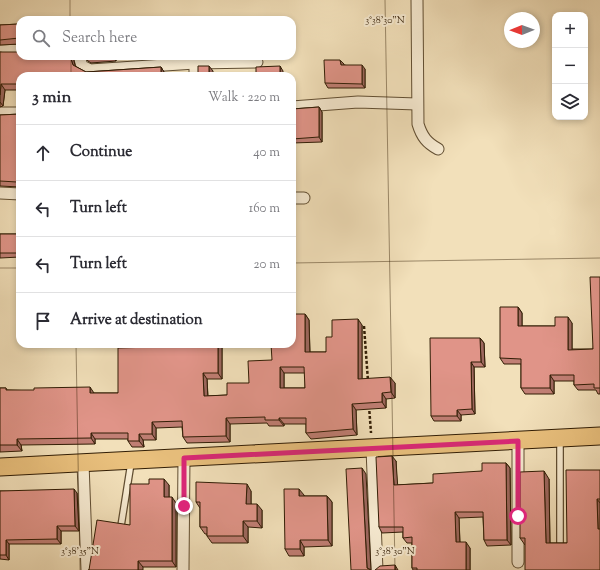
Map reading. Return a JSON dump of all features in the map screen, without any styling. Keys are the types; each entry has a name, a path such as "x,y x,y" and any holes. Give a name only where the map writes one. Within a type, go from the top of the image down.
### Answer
{"main road":[{"path":"0,467 372,449 600,436"}],"street":[{"path":"418,0 418,124 421,134 428,143 438,149"},
{"path":"0,51 16,50"},
{"path":"80,60 82,66 90,70 195,63 257,62"},
{"path":"195,63 196,72"},
{"path":"296,107 358,102 417,104"},
{"path":"0,113 16,112"},
{"path":"0,193 16,194"},
{"path":"296,198 304,198"},
{"path":"518,441 518,562"},
{"path":"372,449 377,570"},
{"path":"182,570 184,458"},
{"path":"83,463 87,570"}],"lane":[{"path":"560,439 560,545"},
{"path":"121,526 131,461"}],"path":[{"path":"364,326 368,388"},
{"path":"369,403 372,449"}],"building":[{"path":"16,24 16,38 0,40 0,25"},
{"path":"0,52 16,52 16,60 71,60 73,65 86,72 16,72 16,84 1,84 0,95"},
{"path":"324,60 340,60 341,65 362,65 362,84 325,83"},
{"path":"198,66 209,66 209,72 198,72"},
{"path":"280,66 280,72 256,72 256,67"},
{"path":"161,67 161,72 86,72"},
{"path":"319,107 319,137 296,139 296,109"},
{"path":"16,114 16,182 0,181 0,115"},
{"path":"0,234 16,234 16,253 0,253"},
{"path":"590,277 600,277 600,388 594,388 594,384 574,385 574,375 550,375 550,388 521,388 521,359 500,358 500,307 518,307 518,326 555,326 555,317 568,317 568,350 593,349"},
{"path":"296,314 305,314 305,352 326,352 326,337 332,337 332,320 358,319 358,379 390,377 391,392 382,393 382,402 352,404 353,429 306,433 306,418 279,418 279,420 265,420 265,417 226,418 226,436 183,437 182,421 152,422 152,434 139,434 139,441 128,441 128,433 91,433 91,438 17,439 17,445 0,445 0,388 6,388 6,390 34,390 34,388 90,387 90,393 118,393 118,348 218,348 218,373 203,373 204,396 227,395 227,383 249,383 248,361 272,360 271,348 296,348","holes":["280,367 304,367 305,388 280,388"]},
{"path":"430,338 480,338 481,362 471,362 472,409 457,410 457,416 431,416"},
{"path":"392,456 394,485 433,483 433,474 482,471 482,463 506,463 507,540 484,540 483,512 455,512 456,542 466,542 466,570 417,570 417,568 412,568 412,537 403,538 403,527 379,527 376,457"},
{"path":"362,468 367,568 371,570 351,570 346,469"},
{"path":"566,470 600,470 600,499 597,499 598,529 600,529 600,570 525,570 525,538 520,538 520,472 544,471 546,543 567,543"},
{"path":"149,479 164,479 164,497 172,497 172,561 138,561 138,570 89,570 97,520 130,525 130,484 149,484"},
{"path":"196,482 247,484 246,504 257,504 257,521 243,521 243,536 207,536 207,527 200,527 200,502 196,502"},
{"path":"74,489 75,526 57,526 57,539 6,540 6,555 0,555 0,491"},
{"path":"284,489 299,489 299,496 327,496 328,540 300,540 300,549 285,549"},
{"path":"395,565 395,570 375,570 380,566"}],"route":[{"path":"184,506 184,458 518,441 518,516"}]}
